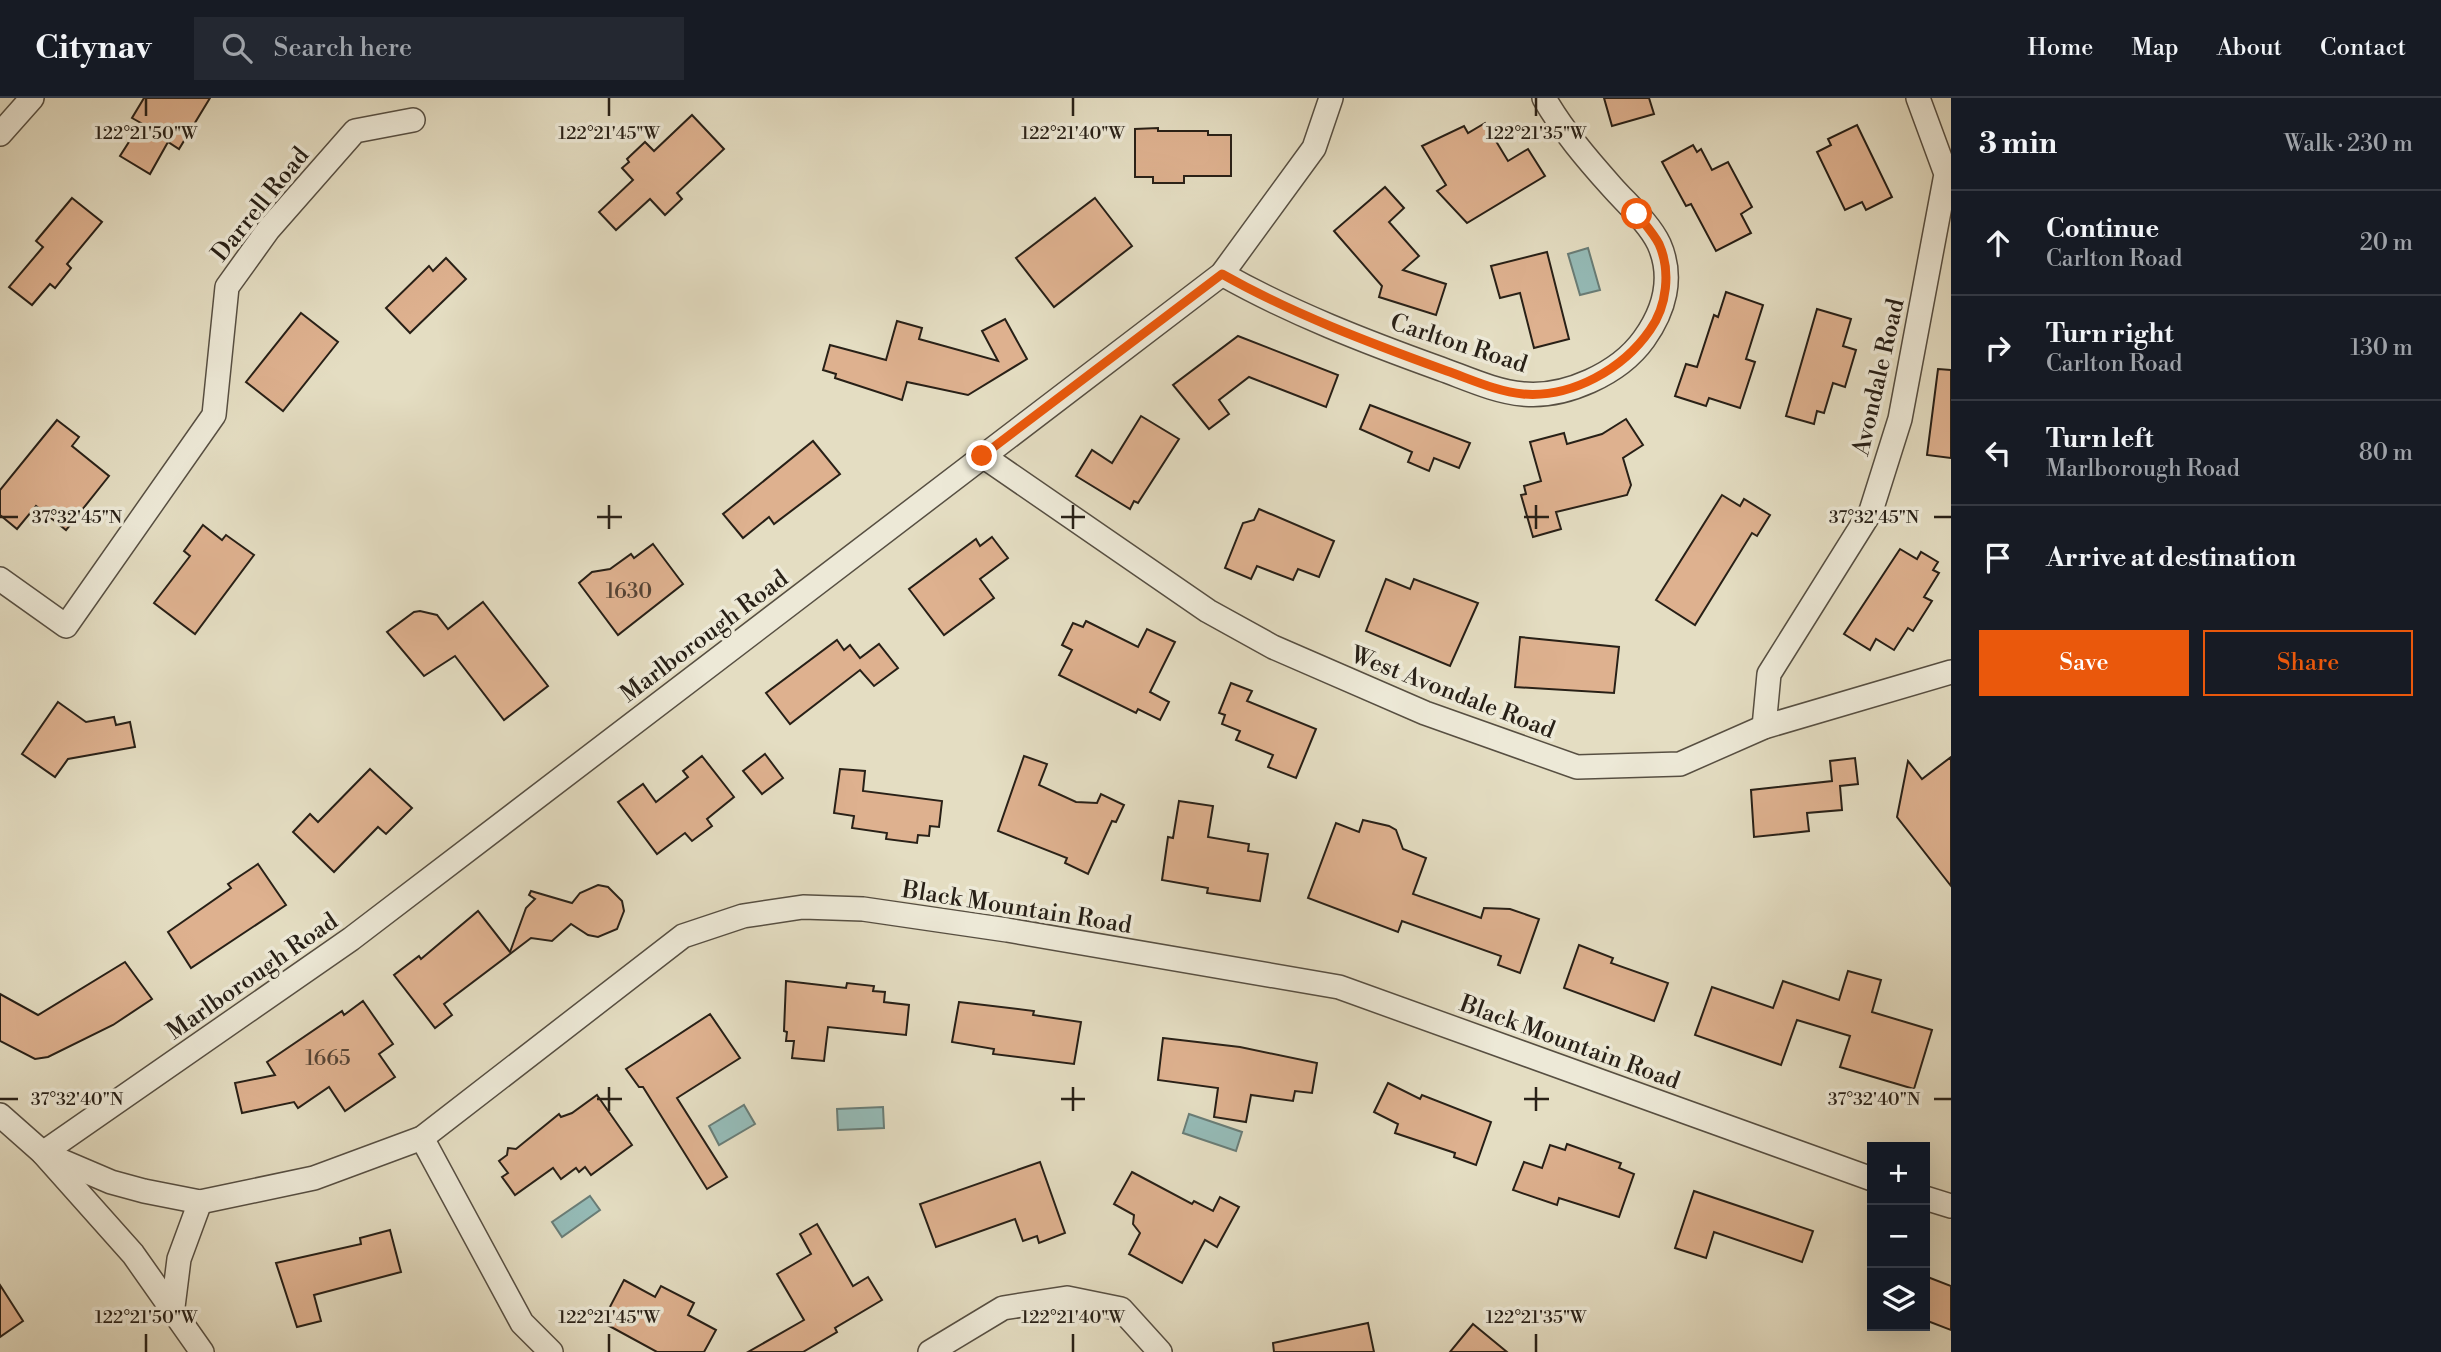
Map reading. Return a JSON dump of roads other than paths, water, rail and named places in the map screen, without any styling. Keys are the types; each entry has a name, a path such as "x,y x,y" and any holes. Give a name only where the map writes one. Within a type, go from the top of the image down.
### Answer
{"street":[{"name":"Marlborough Road","path":"43,1153 351,939 1222,274 1314,148 1331,98"},
{"name":"Carlton Road","path":"1222,274 1264,298 1388,350 1522,394 1555,392 1602,376 1636,351 1654,326 1665,299 1666,271 1659,244 1637,214 1585,157 1545,98"},
{"name":"Avondale Road","path":"1764,727 1769,674 1871,511 1900,419 1946,174 1917,98"},
{"path":"0,134 24,101"},
{"name":"Darrell Road","path":"0,579 66,626 214,415 227,287 268,230 355,131 413,120"},
{"name":"West Avondale Road","path":"982,456 1208,611 1273,647 1425,713 1577,767 1680,764 1764,727 1951,672"},
{"name":"Black Mountain Road","path":"0,1115 43,1153 111,1182 200,1202 314,1178 422,1138 683,936 743,916 803,907 863,909 1007,930 1339,987 1867,1177"},
{"path":"422,1138 522,1324 551,1352"},
{"path":"43,1153 133,1254 173,1307 202,1352"},
{"path":"1930,1200 1951,1206"},
{"path":"173,1307 179,1259 200,1202"},
{"path":"930,1352 1003,1308 1067,1298 1121,1309 1160,1352"}],"water":[{"path":"1588,248 1600,290 1580,295 1568,254"},
{"path":"744,1105 755,1124 719,1145 709,1126"},
{"path":"883,1107 884,1128 838,1130 837,1109"},
{"path":"1189,1114 1242,1132 1236,1151 1183,1133"},
{"path":"590,1196 600,1210 562,1237 552,1222"}]}
